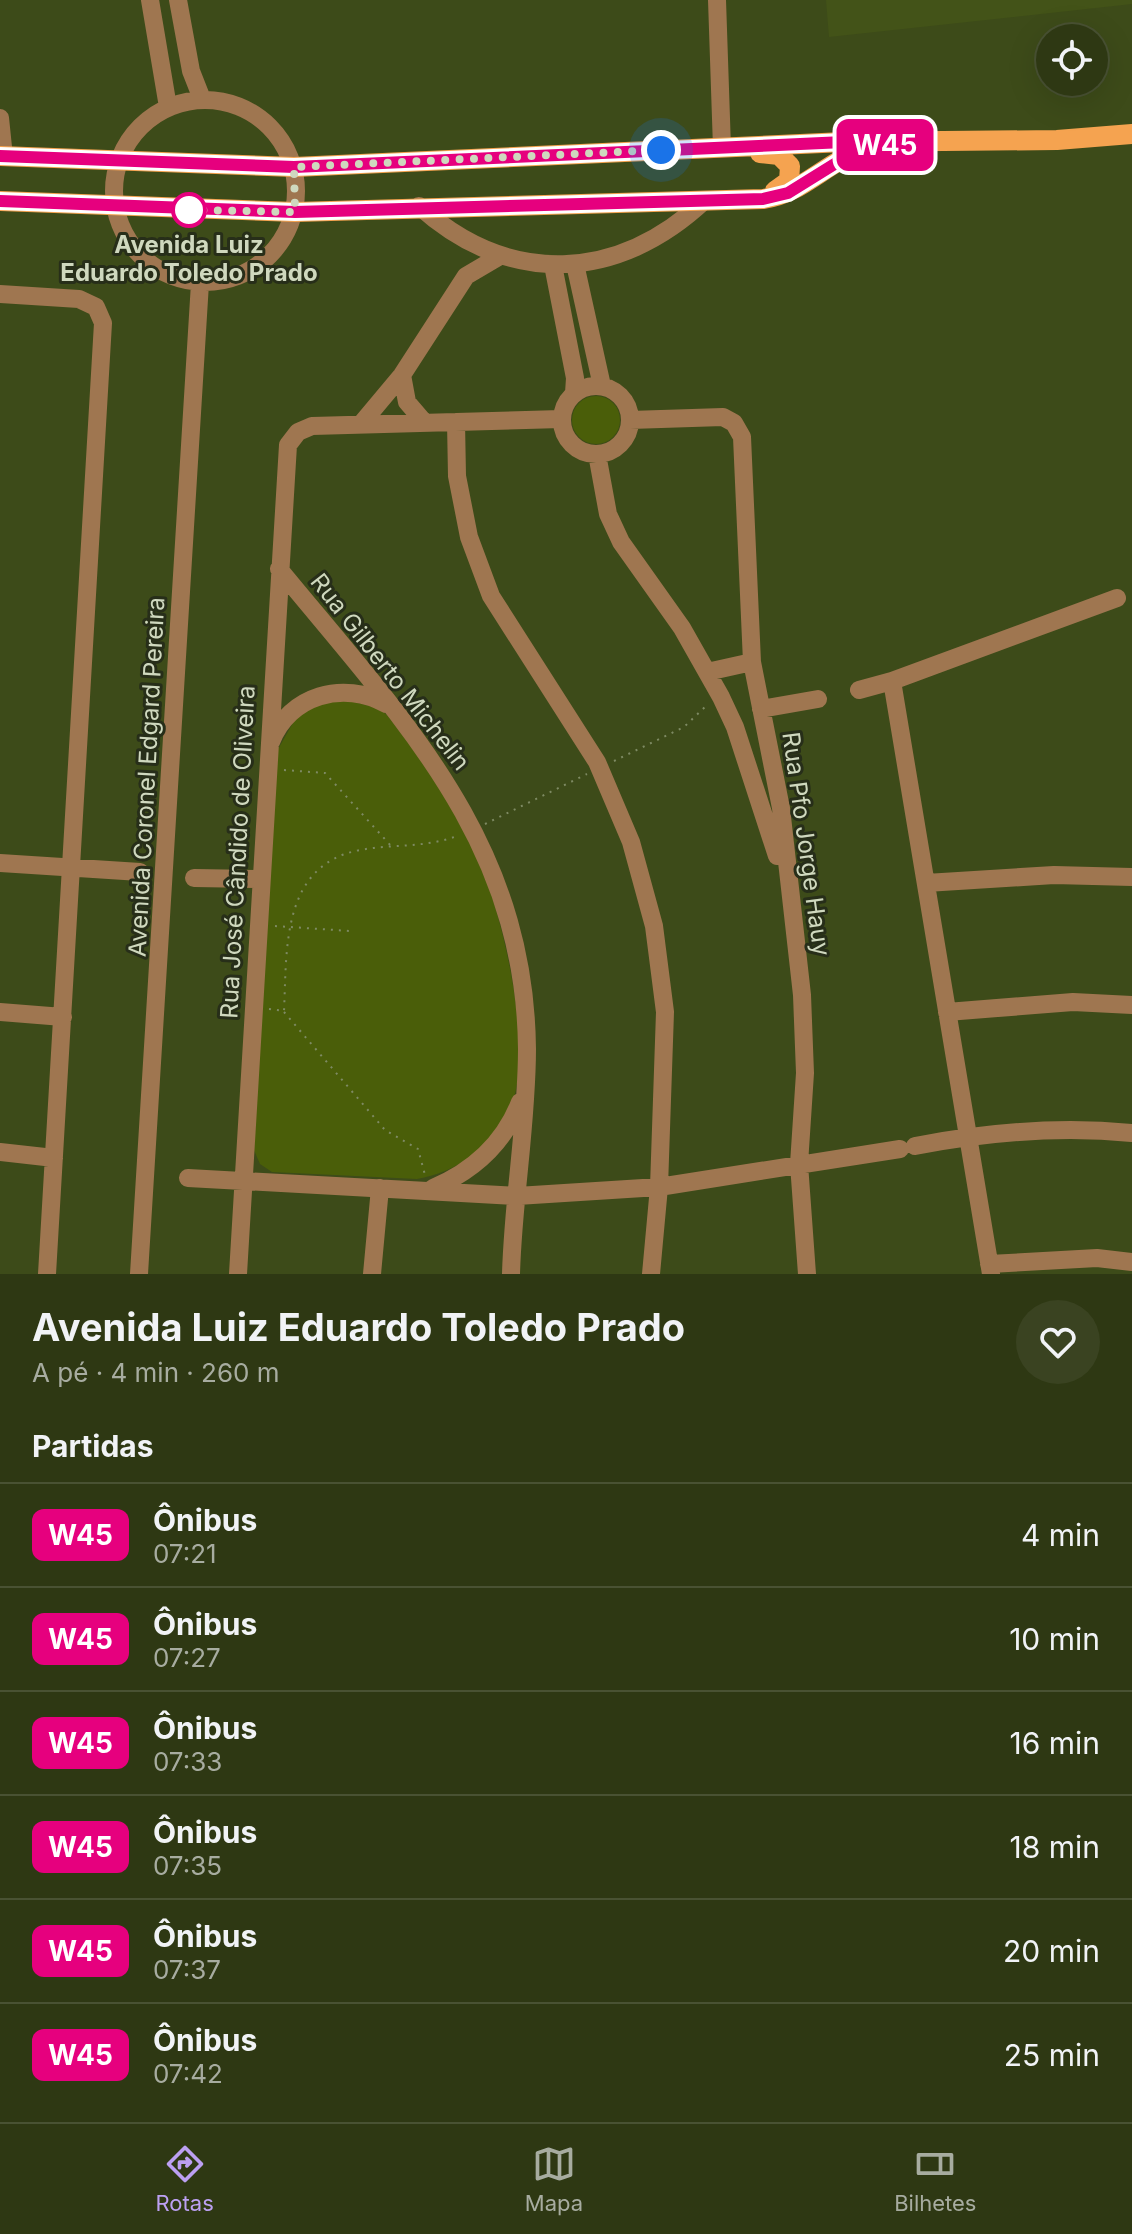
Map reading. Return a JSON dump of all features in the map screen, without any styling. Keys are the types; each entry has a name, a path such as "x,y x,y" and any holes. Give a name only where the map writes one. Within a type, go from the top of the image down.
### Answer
{"main road":[{"path":"2,156 118,163 294,167 722,148 1057,140 1132,134"},
{"path":"0,201 115,208 295,212 419,206 752,199 780,196 845,156 891,143"},
{"path":"722,148 776,154 788,163 791,175 785,186 752,199"}],"street":[{"path":"150,0 168,107"},
{"path":"178,0 191,71 202,99"},
{"path":"717,0 722,148"},
{"path":"202,99 233,103 260,117 282,139 294,167 295,212 281,241 260,264 231,278 200,283 161,272 144,260 131,245 115,208 118,163 137,129 168,107 202,99"},
{"path":"0,118 2,156"},
{"path":"419,206 455,235 500,256 553,265 575,264 632,251 683,221 705,200"},
{"path":"455,235 464,259 460,284"},
{"path":"361,424 402,375 460,284 473,269 500,256"},
{"path":"575,264 602,386"},
{"path":"553,265 574,393"},
{"name":"Avenida Coronel Edgard Pereira","path":"139,1274 200,283"},
{"path":"0,294 79,299 96,307 103,323 47,1274"},
{"path":"564,323 586,318"},
{"path":"571,361 594,356"},
{"path":"402,375 407,402 425,423"},
{"path":"602,386 619,394 630,420 624,440 607,452 597,454 571,444 561,419 563,409 574,393 582,388 602,386"},
{"name":"Rua Pfo Jorge Hauy","path":"630,420 719,417 734,423 742,437 752,662 781,808 802,995 805,1073 799,1164 807,1274"},
{"path":"361,424 561,419"},
{"path":"456,422 457,476 469,537 491,596 597,762 631,842 654,926 665,1012 659,1187 651,1274"},
{"name":"Rua José Cândido de Oliveira","path":"238,1274 286,455 294,436 312,426 361,424"},
{"path":"597,454 604,500 621,542 682,628 735,727 768,821 794,917"},
{"name":"Rua Gilberto Michelin","path":"279,569 440,769 475,829 503,899 520,973 527,1049 511,1274"},
{"path":"859,690 892,681 1117,598"},
{"path":"707,672 752,662"},
{"path":"892,681 990,1269 1097,1258 1132,1262"},
{"path":"268,748 289,714 324,694 364,694 398,714"},
{"path":"735,727 747,741 755,740 761,731 761,709 818,699"},
{"path":"0,863 140,872"},
{"path":"926,883 1054,875 1132,877"},
{"path":"194,878 261,879"},
{"path":"947,1012 1073,1002 1132,1005"},
{"path":"0,1012 63,1017"},
{"path":"427,1191 469,1169 487,1153 503,1135 524,1092"},
{"path":"188,1178 517,1196 659,1187 968,1136 1093,1130 1132,1133"},
{"path":"0,1152 54,1158"},
{"path":"372,1274 380,1188"}],"path":[{"path":"267,768 325,773 392,847"},
{"path":"284,1011 289,927 296,900 321,868 358,850 434,842 475,829"},
{"path":"258,921 289,927 350,931"},
{"path":"256,1008 284,1011 385,1130 418,1149 427,1191"}],"shaded area":[{"path":"826,0 1132,0 1132,4 829,37"},
{"path":"596,396 613,403 620,420 613,437 596,444 579,437 572,420 579,403"},
{"path":"337,698 378,708 387,715 444,795 484,872 512,978 519,1052 517,1083 510,1109 494,1135 472,1156 432,1176 417,1179 272,1172 260,1164 254,1150 277,751 298,714"}],"bus line":[{"name":"W45","path":"0,156 118,163 294,167 844,142 891,143 854,152 788,193 763,199 419,206 295,212 115,208 0,201"}],"place":[{"name":"Avenida Luiz Eduardo Toledo Prado","path":"189,210"}],"route":[{"path":"189,210 295,212 294,167 661,150"}]}
